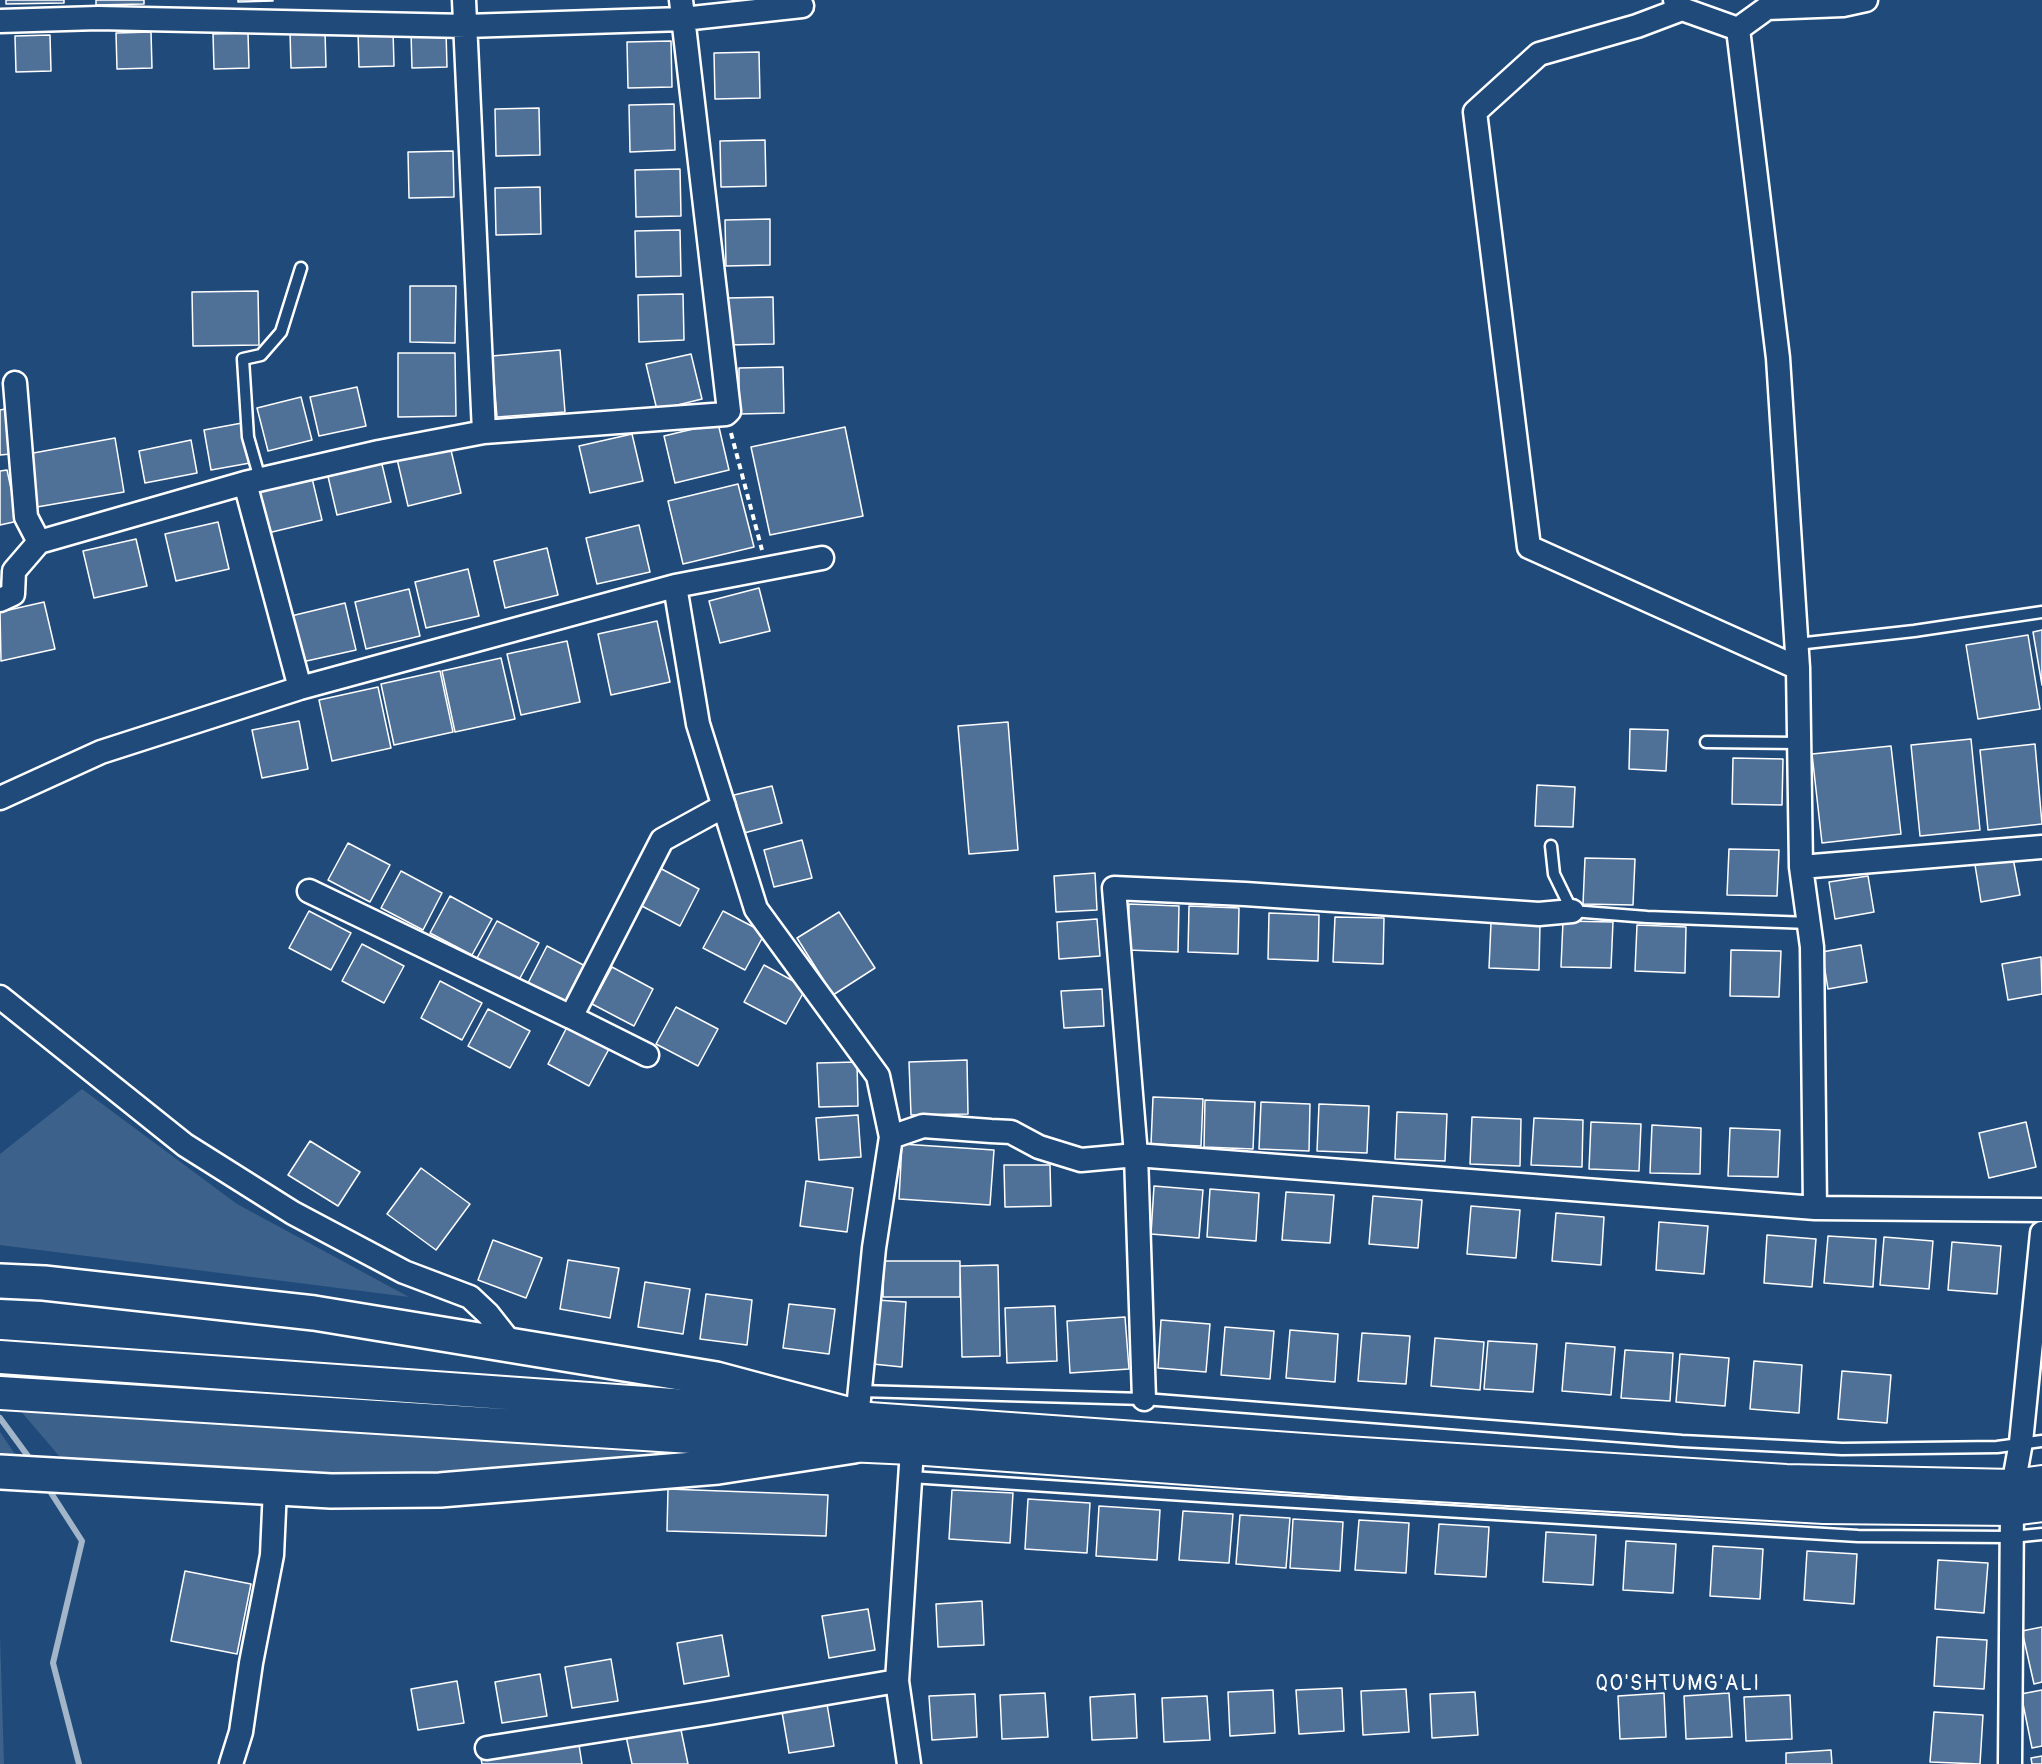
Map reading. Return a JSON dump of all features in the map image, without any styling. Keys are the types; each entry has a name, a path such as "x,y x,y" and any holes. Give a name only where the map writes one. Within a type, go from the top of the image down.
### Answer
{"highway":[{"path":"0,1281 314,1313 716,1378 857,1418"},
{"path":"1,1472 275,1488 440,1490 718,1467 857,1418"}],"main road":[{"path":"4,1357 857,1418 912,1449 1340,1479 1800,1505 2024,1504"},
{"path":"9,1394 857,1418"}],"street":[{"path":"464,0 484,432"},
{"path":"1738,29 1767,8 1843,5 1866,0"},
{"path":"1738,29 1679,4 1637,26 1539,54 1475,112 1529,547 1798,668"},
{"path":"0,21 98,18 466,26 682,10 802,6"},
{"path":"0,600 13,594 14,571 39,542 253,481 379,452 484,432 726,414 730,406 682,10"},
{"path":"1738,29 1778,358 1797,644 1801,867 1812,946 1815,1208"},
{"path":"15,382 26,517 39,542"},
{"path":"253,481 300,688"},
{"path":"0,798 101,752 300,688 675,586 822,558"},
{"path":"675,586 698,724 756,909 878,1076 891,1137 874,1248 857,1418"},
{"path":"571,1017 662,840 724,806"},
{"path":"1801,867 2042,847"},
{"path":"1144,1399 1136,1155 1114,888 1245,894 1539,914 1572,911"},
{"path":"309,891 647,1055"},
{"path":"0,997 185,1145 293,1213 394,1267 470,1297 514,1347"},
{"path":"891,1137 923,1126 1011,1132 1039,1147 1080,1160 1136,1155 1815,1208 2042,1210"},
{"path":"2010,1764 2042,1233"},
{"path":"909,1764 897,1681 912,1449"},
{"path":"231,1764 241,1732 250,1663 272,1555 275,1488"},
{"path":"487,1748 897,1681"}],"lane":[{"path":"253,481 243,359 261,355 281,332 301,268"},
{"path":"1797,644 1914,631 2042,612"},
{"path":"1706,742 1799,743"},
{"path":"1551,846 1554,874 1572,911 1647,917 1809,923"},
{"path":"857,1418 1144,1399 1682,1441 1842,1449 1997,1446 2031,1442"},
{"path":"2024,1504 2042,1534"}],"path":[{"path":"726,414 767,568"}],"shaded area":[{"path":"82,1089 237,1204 409,1297 0,1245 0,1154"},
{"path":"13,1402 716,1459 331,1476 60,1457"},
{"path":"0,1432 17,1457 0,1458"},
{"path":"0,1635 4,1764 0,1764"}],"building":[{"path":"6,0 64,0 64,3 6,4"},
{"path":"96,0 144,0 144,4 96,5"},
{"path":"238,0 273,0 273,1 238,2"},
{"path":"393,30 394,66 359,67 358,31"},
{"path":"325,31 326,67 291,68 290,32"},
{"path":"446,31 447,67 412,68 411,32"},
{"path":"151,32 152,68 117,69 116,33"},
{"path":"248,33 249,68 214,69 213,34"},
{"path":"50,35 51,71 16,72 15,36"},
{"path":"671,41 672,87 628,88 627,42"},
{"path":"759,52 760,98 715,99 714,53"},
{"path":"674,104 675,150 630,152 629,105"},
{"path":"539,108 540,155 496,156 495,109"},
{"path":"765,140 766,186 721,187 720,141"},
{"path":"453,151 454,197 409,198 408,152"},
{"path":"680,169 681,216 636,217 635,170"},
{"path":"540,187 541,234 496,235 495,188"},
{"path":"770,219 770,265 726,266 725,220"},
{"path":"680,230 681,276 636,277 635,231"},
{"path":"410,286 456,286 455,343 410,342"},
{"path":"258,291 259,345 193,346 192,292"},
{"path":"683,294 684,340 639,342 638,295"},
{"path":"773,297 774,344 729,345 728,298"},
{"path":"560,350 565,412 497,417 492,356"},
{"path":"398,353 455,353 456,416 398,417"},
{"path":"691,354 702,399 657,410 646,364"},
{"path":"783,367 784,413 739,414 739,368"},
{"path":"357,387 366,426 319,436 310,397"},
{"path":"301,397 312,440 268,451 257,408"},
{"path":"5,409 11,454 0,455 0,410"},
{"path":"242,423 250,463 211,470 204,430"},
{"path":"718,423 729,470 675,483 664,436"},
{"path":"845,427 863,516 770,535 751,447"},
{"path":"632,434 643,481 590,493 579,446"},
{"path":"115,438 124,492 37,507 28,454"},
{"path":"191,440 197,473 145,483 139,451"},
{"path":"450,446 461,493 408,506 397,459"},
{"path":"380,456 391,502 337,515 326,468"},
{"path":"7,470 18,521 0,525 0,471"},
{"path":"311,474 322,520 268,533 257,486"},
{"path":"738,484 754,547 683,564 668,501"},
{"path":"218,522 229,569 176,581 165,534"},
{"path":"639,525 650,572 597,584 586,538"},
{"path":"136,539 147,586 94,598 83,551"},
{"path":"547,548 558,595 505,608 494,561"},
{"path":"468,569 479,616 426,628 415,582"},
{"path":"759,588 770,631 720,643 709,601"},
{"path":"409,589 420,636 366,649 355,602"},
{"path":"44,602 55,649 1,661 0,612"},
{"path":"345,603 356,650 302,662 291,616"},
{"path":"657,621 670,682 611,695 598,634"},
{"path":"2042,630 2042,685 2033,632"},
{"path":"2028,635 2040,709 1978,719 1966,645"},
{"path":"567,641 580,702 521,715 507,654"},
{"path":"501,658 515,719 455,732 442,671"},
{"path":"440,671 453,732 394,745 381,684"},
{"path":"378,687 391,748 332,761 319,700"},
{"path":"299,721 308,769 262,778 252,730"},
{"path":"1008,722 1018,850 969,854 958,726"},
{"path":"1630,729 1668,730 1666,771 1629,769"},
{"path":"1971,739 1980,830 1920,836 1911,745"},
{"path":"2035,744 2042,824 1988,830 1980,750"},
{"path":"1891,746 1901,834 1822,843 1812,754"},
{"path":"1733,758 1783,759 1782,805 1732,804"},
{"path":"1537,785 1575,787 1573,827 1535,826"},
{"path":"772,786 782,823 744,833 734,795"},
{"path":"802,840 812,878 774,887 764,850"},
{"path":"348,843 390,865 370,902 328,880"},
{"path":"1729,849 1779,850 1777,896 1727,895"},
{"path":"1585,858 1635,859 1633,905 1583,904"},
{"path":"2013,858 2020,895 1981,902 1975,865"},
{"path":"658,867 699,889 680,926 638,904"},
{"path":"401,871 442,893 423,930 381,908"},
{"path":"1095,873 1097,910 1056,912 1054,876"},
{"path":"1868,876 1874,912 1835,919 1829,882"},
{"path":"450,896 492,919 472,955 430,933"},
{"path":"1129,904 1179,906 1178,952 1128,950"},
{"path":"1189,906 1239,908 1238,954 1188,952"},
{"path":"309,911 351,933 331,970 289,948"},
{"path":"723,911 765,933 745,970 703,948"},
{"path":"839,912 875,968 833,995 797,938"},
{"path":"1269,913 1319,915 1318,961 1268,959"},
{"path":"1335,917 1384,918 1383,964 1333,962"},
{"path":"1097,919 1100,956 1059,959 1057,922"},
{"path":"497,921 539,943 519,980 477,958"},
{"path":"1563,921 1613,922 1611,968 1561,967"},
{"path":"1491,923 1540,924 1539,970 1489,968"},
{"path":"1637,925 1686,927 1685,973 1635,971"},
{"path":"362,944 404,966 384,1003 342,981"},
{"path":"1861,945 1867,982 1828,989 1822,952"},
{"path":"547,946 589,968 570,1005 528,983"},
{"path":"1731,950 1781,951 1779,997 1730,996"},
{"path":"2041,957 2042,994 2008,1000 2002,964"},
{"path":"764,965 806,988 786,1024 744,1002"},
{"path":"612,967 653,989 634,1026 592,1004"},
{"path":"440,981 482,1003 462,1040 421,1018"},
{"path":"1102,989 1104,1026 1064,1028 1061,991"},
{"path":"676,1007 718,1029 698,1066 656,1044"},
{"path":"488,1009 530,1031 510,1068 468,1046"},
{"path":"567,1027 609,1049 589,1086 548,1064"},
{"path":"967,1060 968,1114 911,1115 909,1062"},
{"path":"857,1062 858,1106 819,1107 817,1063"},
{"path":"1153,1097 1203,1099 1201,1146 1151,1144"},
{"path":"1205,1100 1255,1102 1253,1149 1204,1147"},
{"path":"1261,1102 1310,1104 1309,1151 1259,1149"},
{"path":"1319,1104 1369,1106 1367,1153 1317,1151"},
{"path":"1397,1112 1447,1114 1445,1161 1395,1159"},
{"path":"858,1115 861,1157 819,1160 816,1118"},
{"path":"1472,1117 1521,1119 1520,1166 1470,1164"},
{"path":"1534,1118 1583,1120 1582,1167 1531,1165"},
{"path":"1591,1122 1641,1124 1639,1171 1589,1169"},
{"path":"2026,1122 2036,1167 1989,1178 1979,1133"},
{"path":"1652,1125 1701,1128 1700,1174 1650,1173"},
{"path":"1730,1128 1780,1130 1778,1177 1728,1176"},
{"path":"310,1141 360,1172 338,1206 288,1175"},
{"path":"902,1144 994,1150 990,1205 899,1199"},
{"path":"1004,1165 1050,1165 1051,1206 1005,1207"},
{"path":"421,1168 470,1204 436,1250 387,1214"},
{"path":"806,1181 853,1188 847,1232 800,1226"},
{"path":"1154,1186 1203,1190 1199,1238 1151,1234"},
{"path":"1210,1189 1259,1193 1256,1241 1207,1237"},
{"path":"1286,1192 1334,1195 1330,1243 1282,1240"},
{"path":"1373,1196 1422,1200 1418,1248 1369,1244"},
{"path":"1471,1206 1520,1210 1516,1258 1467,1254"},
{"path":"1556,1213 1604,1217 1601,1265 1552,1261"},
{"path":"1659,1222 1708,1226 1704,1274 1656,1270"},
{"path":"1767,1235 1816,1239 1812,1287 1764,1283"},
{"path":"1828,1236 1876,1239 1873,1287 1824,1283"},
{"path":"1884,1237 1933,1241 1929,1289 1880,1285"},
{"path":"493,1240 542,1258 526,1298 478,1280"},
{"path":"1952,1242 2001,1246 1997,1294 1948,1290"},
{"path":"568,1260 619,1268 610,1318 560,1309"},
{"path":"884,1261 960,1261 960,1297 883,1297"},
{"path":"998,1265 1000,1356 962,1357 960,1266"},
{"path":"645,1282 690,1289 683,1334 638,1327"},
{"path":"706,1294 752,1300 747,1345 700,1339"},
{"path":"877,1300 906,1302 902,1367 873,1364"},
{"path":"789,1304 835,1309 829,1354 783,1348"},
{"path":"1055,1306 1057,1361 1007,1363 1005,1308"},
{"path":"1125,1317 1129,1369 1070,1373 1067,1321"},
{"path":"1161,1320 1210,1324 1206,1372 1158,1368"},
{"path":"1225,1327 1274,1331 1270,1379 1221,1375"},
{"path":"1290,1330 1338,1334 1335,1382 1286,1378"},
{"path":"1362,1333 1410,1336 1406,1384 1358,1381"},
{"path":"1435,1338 1484,1342 1480,1390 1431,1386"},
{"path":"1488,1341 1537,1344 1533,1392 1484,1389"},
{"path":"1566,1343 1615,1347 1611,1395 1562,1391"},
{"path":"1625,1350 1673,1353 1670,1401 1621,1398"},
{"path":"1680,1354 1729,1358 1725,1406 1676,1402"},
{"path":"1754,1361 1802,1365 1799,1413 1750,1409"},
{"path":"1842,1371 1891,1375 1887,1423 1838,1419"},
{"path":"668,1489 828,1495 826,1536 667,1531"},
{"path":"952,1490 1013,1493 1010,1543 949,1539"},
{"path":"1028,1499 1090,1503 1087,1553 1025,1549"},
{"path":"1099,1506 1160,1510 1157,1560 1096,1556"},
{"path":"1183,1511 1233,1514 1229,1563 1179,1560"},
{"path":"1240,1515 1290,1518 1286,1568 1236,1564"},
{"path":"1293,1519 1343,1522 1340,1571 1290,1568"},
{"path":"1359,1520 1409,1523 1406,1573 1355,1570"},
{"path":"1439,1524 1489,1527 1486,1577 1435,1574"},
{"path":"1546,1532 1596,1535 1593,1585 1543,1582"},
{"path":"1626,1541 1676,1544 1673,1593 1623,1590"},
{"path":"1713,1546 1763,1549 1760,1599 1710,1596"},
{"path":"1807,1551 1857,1554 1854,1604 1804,1600"},
{"path":"1938,1560 1988,1563 1984,1613 1935,1609"},
{"path":"185,1571 251,1584 237,1654 171,1641"},
{"path":"982,1601 984,1645 938,1647 936,1604"},
{"path":"868,1609 875,1650 829,1658 822,1616"},
{"path":"2042,1627 2042,1682 2034,1684 2022,1631"},
{"path":"722,1635 729,1676 684,1684 677,1643"},
{"path":"1937,1637 1987,1640 1984,1689 1934,1686"},
{"path":"611,1659 618,1701 572,1708 565,1667"},
{"path":"540,1674 547,1716 502,1723 495,1682"},
{"path":"457,1681 464,1723 418,1730 411,1689"},
{"path":"1342,1688 1344,1731 1299,1734 1296,1690"},
{"path":"1406,1689 1409,1732 1363,1735 1361,1691"},
{"path":"1273,1690 1275,1733 1230,1736 1228,1692"},
{"path":"2042,1690 2042,1746 2032,1748 2021,1694"},
{"path":"1475,1692 1478,1735 1432,1738 1430,1694"},
{"path":"1045,1693 1048,1737 1002,1739 1000,1695"},
{"path":"1664,1693 1666,1737 1620,1739 1618,1696"},
{"path":"1729,1693 1732,1737 1686,1739 1684,1696"},
{"path":"975,1694 977,1737 932,1740 929,1696"},
{"path":"1135,1694 1137,1738 1092,1740 1090,1697"},
{"path":"1790,1695 1792,1739 1746,1741 1744,1697"},
{"path":"1207,1696 1210,1740 1164,1742 1162,1698"},
{"path":"827,1704 834,1746 789,1753 782,1712"},
{"path":"1934,1712 1983,1715 1980,1764 1930,1762"},
{"path":"680,1725 688,1764 632,1764 626,1736"},
{"path":"579,1745 582,1764 482,1764 481,1759"},
{"path":"1831,1750 1832,1764 1786,1764 1786,1753"},
{"path":"2042,1756 2042,1764 2032,1764 2031,1758"}],"waterway":[{"path":"0,1418 33,1463"},
{"path":"46,1485 82,1541 53,1663 79,1764"}],"district":[{"name":"QO'SHTUMG'ALI","path":"1678,1685"}]}
